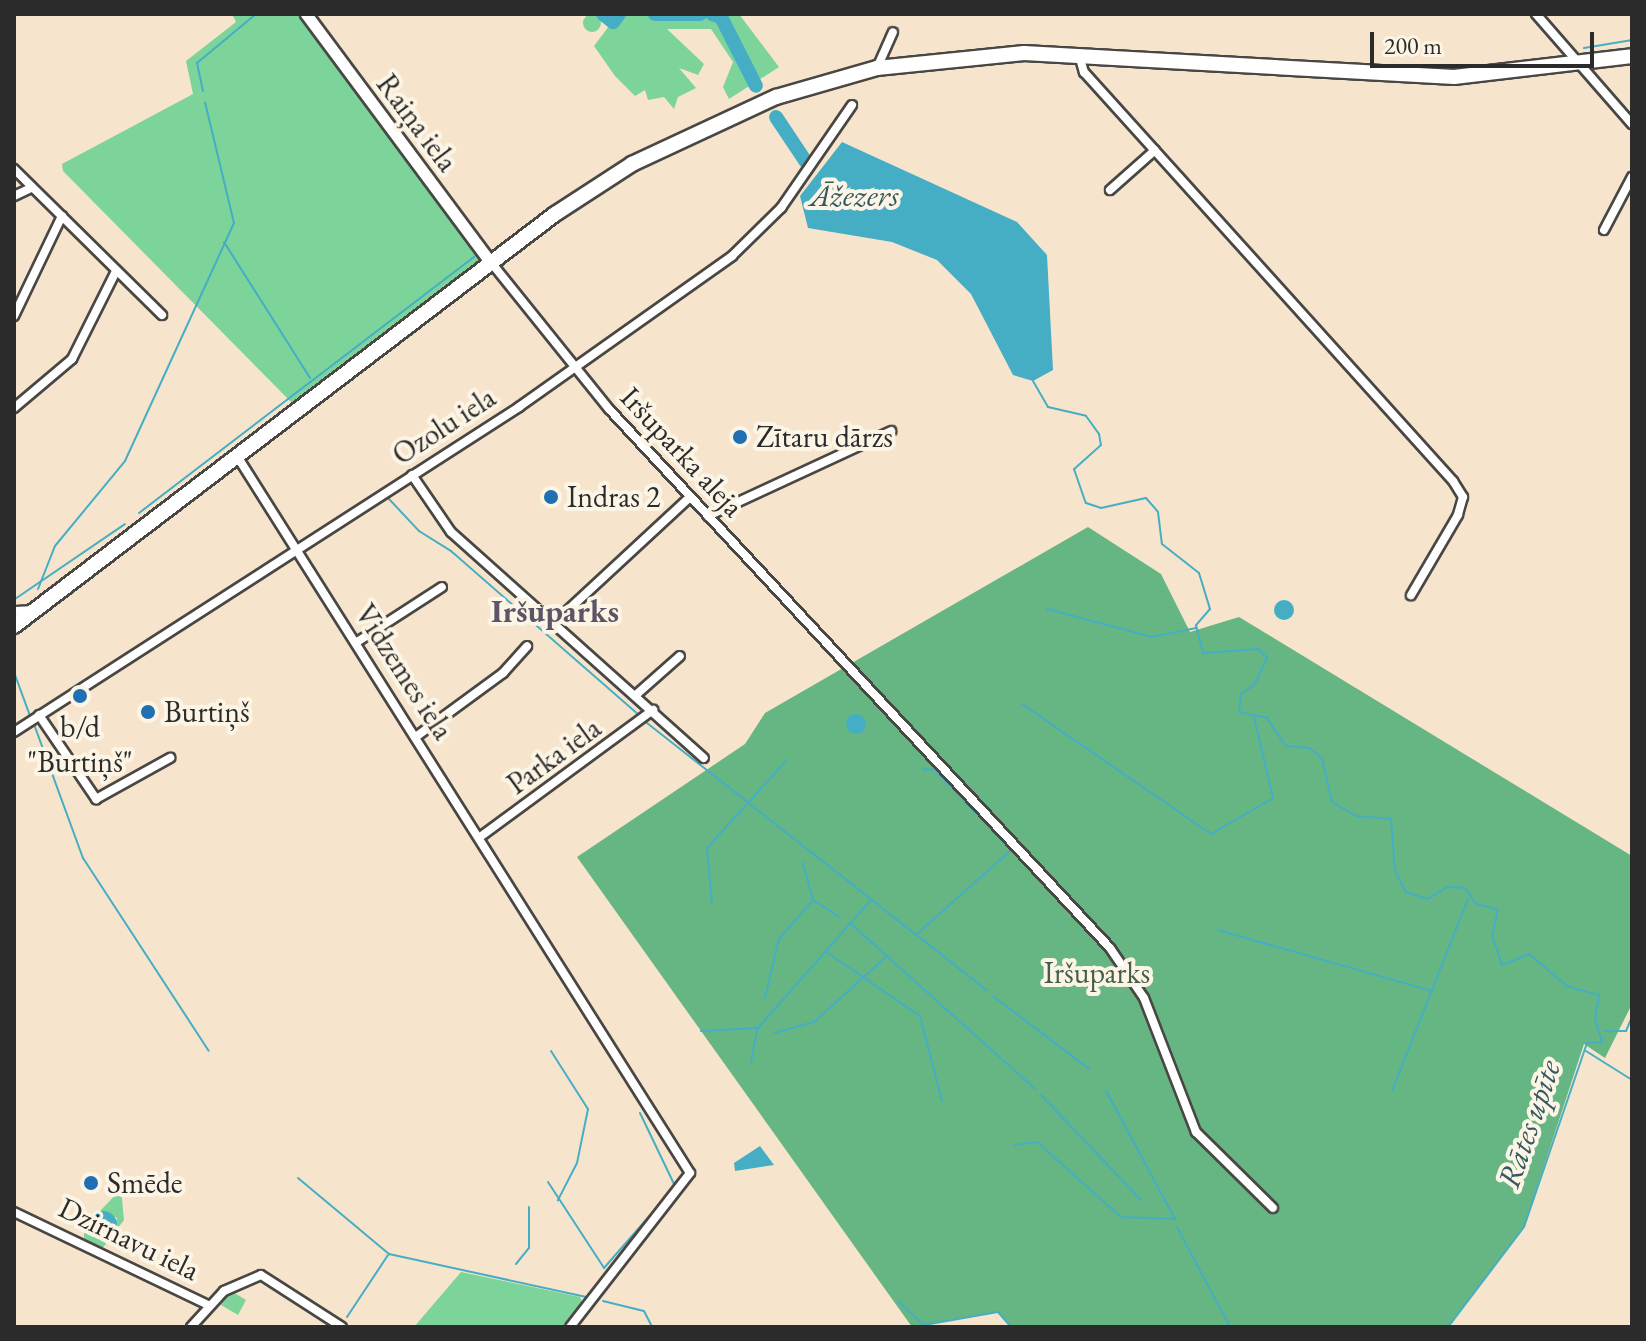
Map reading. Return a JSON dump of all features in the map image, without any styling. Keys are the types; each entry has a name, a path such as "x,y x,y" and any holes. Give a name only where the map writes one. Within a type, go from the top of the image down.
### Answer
{"highway":[{"path":"14,626 489,260 620,171 770,99 877,68 1079,54 1454,77 1578,66 1632,56"}],"street":[{"name":"Raiņa iela","path":"306,14 489,260"},
{"path":"1536,14 1578,66 1632,124"},
{"path":"877,68 893,32"},
{"path":"1079,54 1084,72 1463,497 1411,595"},
{"name":"Ozolu iela","path":"14,732 299,550 574,368 732,256 781,208 852,105"},
{"path":"1110,190 1155,150"},
{"path":"14,169 162,315"},
{"path":"1604,230 1632,177"},
{"path":"14,196 31,188"},
{"path":"14,316 62,216"},
{"name":"Iršuparka aleja","path":"489,260 574,368 690,497 1118,958 1144,998 1196,1132 1273,1208"},
{"path":"14,408 72,359 116,271"},
{"path":"708,516 891,431"},
{"name":"Vidzemes iela","path":"237,456 531,913 690,1173 570,1327"},
{"path":"412,475 451,532 637,694 704,758"},
{"path":"554,623 690,497"},
{"path":"357,642 442,587"},
{"path":"14,611 36,609"},
{"path":"417,736 503,673 527,646"},
{"path":"637,694 680,656"},
{"name":"Parka iela","path":"480,837 653,710"},
{"path":"39,715 96,799 170,758"},
{"name":"Dzirnavu iela","path":"14,1212 210,1306 261,1275 342,1327"},
{"path":"191,1327 210,1306"}],"green space":[{"path":"232,14 306,14 489,260 297,408 63,171 62,164 193,94 186,61 236,22"},
{"path":"592,14 601,23 592,32 583,23"},
{"path":"602,14 739,14 779,67 729,99 723,87 733,62 711,29 667,29 704,64 698,75 679,68 696,88 678,97 674,109 664,97 648,100 645,90 635,96 615,76 594,46 609,26"},
{"name":"Iršuparks","path":"1088,527 1161,574 1190,632 1239,617 1632,856 1632,1004 1605,1058 1584,1044 1524,1227 1448,1327 1011,1327 997,1312 912,1327 577,857 745,744 765,713"},
{"path":"121,1189 124,1220 102,1249 84,1238 84,1228 97,1214 92,1223 114,1230 117,1218 100,1211"},
{"path":"461,1272 580,1297 583,1303 565,1327 414,1327"},
{"path":"231,1291 246,1300 238,1315 221,1305"}],"water":[{"name":"Āžezers","path":"842,142 1017,222 1047,255 1053,370 1033,381 1013,375 971,294 937,260 892,242 808,228 800,196"},
{"path":"1284,600 1291,603 1294,610 1291,617 1284,620 1277,617 1274,610 1277,603"},
{"path":"852,714 860,714 866,724 860,734 852,734 846,728 846,720"},
{"path":"760,1146 774,1165 735,1171 734,1163"},
{"path":"103,1211 113,1215 117,1225 113,1235 103,1239 93,1235 89,1225 93,1215"}],"waterway":[{"path":"203,91 197,63 256,14"},
{"name":"Rātes upīte","path":"603,14 613,22 619,14"},
{"name":"Rātes upīte","path":"655,14 700,14"},
{"name":"Rātes upīte","path":"712,14 721,17 756,86"},
{"path":"1584,48 1632,40"},
{"path":"38,589 55,546 125,461 234,223 205,102"},
{"name":"Rātes upīte","path":"776,117 806,162"},
{"path":"224,242 310,378"},
{"path":"139,513 474,257"},
{"name":"Rātes upīte","path":"1033,381 1048,407 1086,416 1099,434 1101,445 1074,469 1086,503 1101,508 1146,498 1158,512 1162,544 1199,573 1210,609 1196,625 1203,653 1258,649 1267,658 1255,684 1241,694 1239,712 1267,718 1286,746 1309,748 1322,758 1332,802 1356,816 1391,819 1395,871 1406,892 1428,899 1447,887 1465,888 1476,904 1498,910 1492,935 1502,965 1529,954 1567,986 1599,995 1595,1019 1602,1042 1587,1043 1524,1227 1448,1327"},
{"path":"389,499 419,531 451,551 639,715"},
{"path":"15,599 125,524"},
{"path":"1047,609 1152,637 1196,628"},
{"path":"14,672 30,716"},
{"path":"1022,704 1211,834 1273,798 1254,717"},
{"path":"647,723 986,990"},
{"path":"35,727 83,858 209,1051"},
{"path":"712,903 707,848 786,761"},
{"path":"917,934 1011,850 935,770 923,769"},
{"path":"803,863 813,900 839,917"},
{"path":"1392,1091 1468,899"},
{"path":"765,998 779,939 813,900"},
{"path":"701,1031 758,1028 870,901"},
{"path":"850,923 1035,1089"},
{"path":"1218,930 1432,991"},
{"path":"826,952 920,1016 942,1101"},
{"path":"774,1033 814,1022 887,956"},
{"path":"993,996 1089,1069"},
{"path":"1604,1031 1626,1031 1632,1017"},
{"path":"751,1063 757,1028"},
{"path":"551,1051 588,1109 577,1163 558,1200"},
{"path":"1586,1051 1632,1080"},
{"path":"1015,1145 1037,1142 1121,1217 1175,1219 1106,1091"},
{"path":"1041,1095 1141,1200"},
{"path":"640,1113 675,1186"},
{"path":"298,1178 389,1254 586,1297"},
{"path":"548,1182 604,1268 666,1197"},
{"path":"516,1264 529,1248 529,1207"},
{"path":"1177,1227 1230,1327"},
{"path":"347,1317 388,1255"},
{"path":"603,1301 644,1311 652,1327"},
{"path":"898,1301 924,1325 998,1312 1011,1327"}],"place":[{"name":"Zītaru dārzs","path":"740,437"},
{"name":"Indras 2","path":"551,497"},
{"name":"b/d \"Burtiņš\"","path":"80,696"},
{"name":"Burtiņš","path":"148,712"},
{"name":"Smēde","path":"91,1183"}],"district":[{"name":"Iršuparks","path":"555,611"}]}
